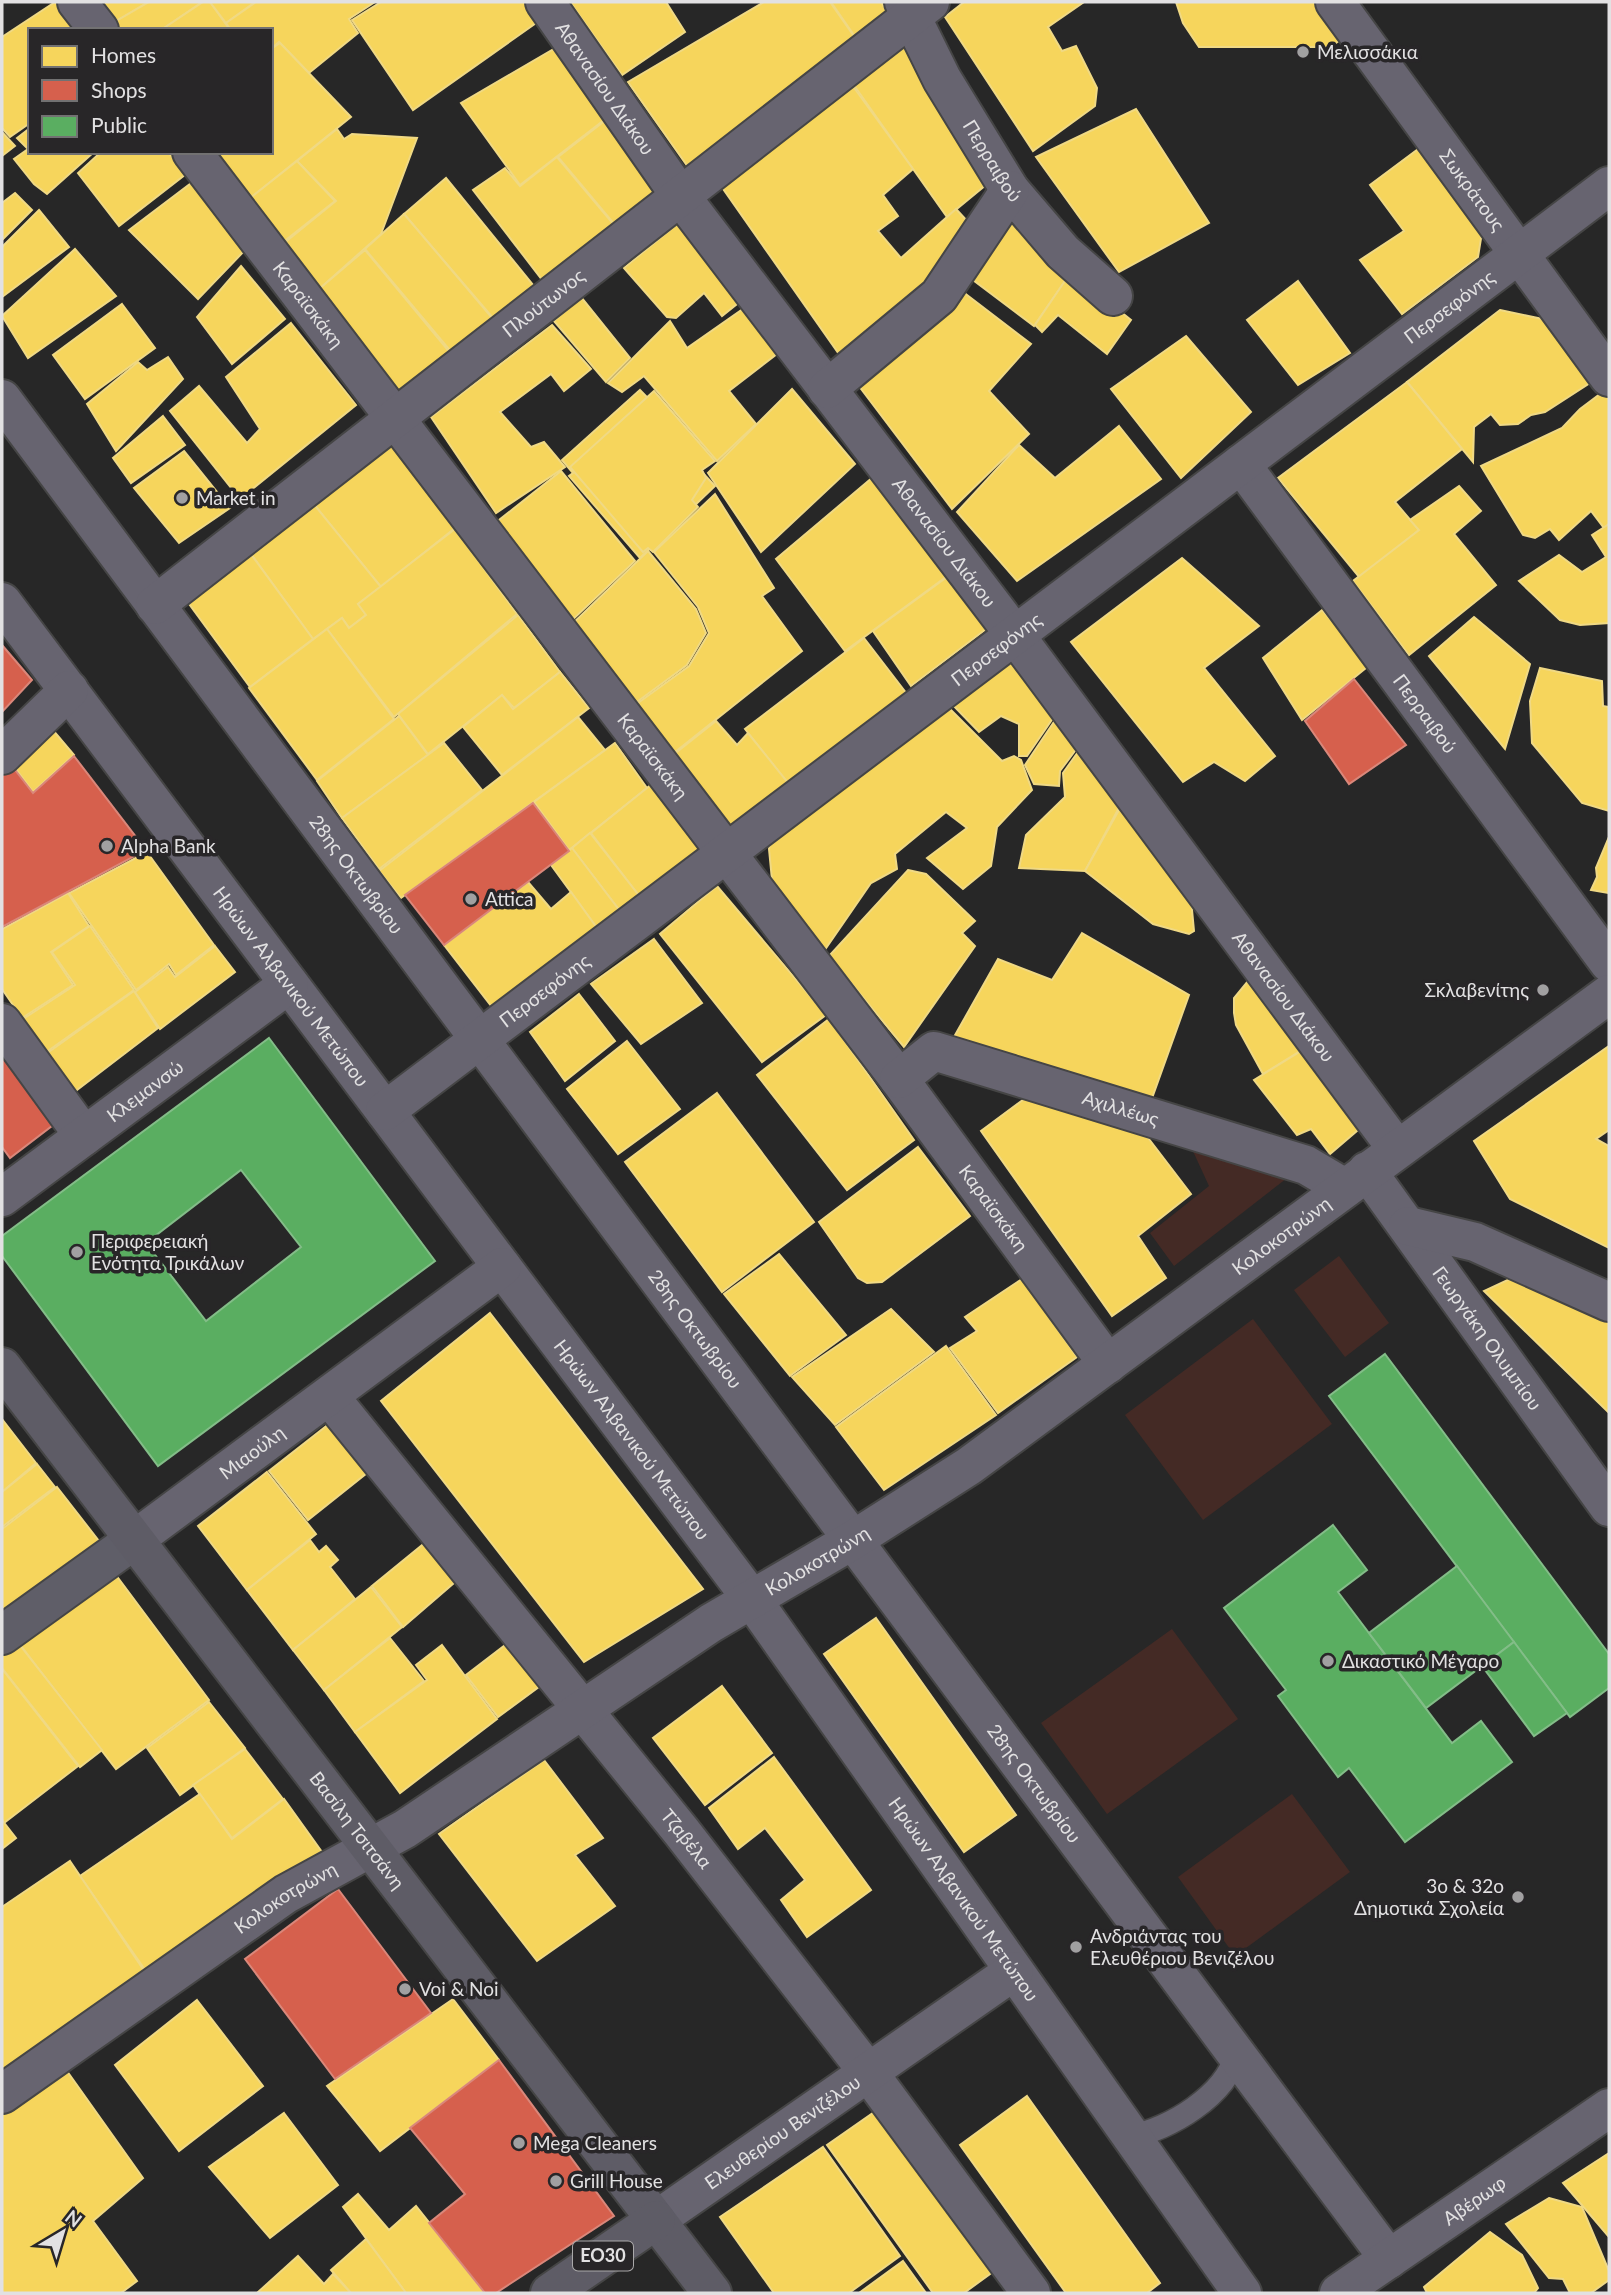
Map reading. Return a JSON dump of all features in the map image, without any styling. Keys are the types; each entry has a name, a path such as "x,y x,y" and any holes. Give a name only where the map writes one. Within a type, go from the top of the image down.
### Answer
{"main road":[{"name":"Βασίλη Τσιτσάνη","path":"2,1367 712,2293"},
{"name":"Ελευθερίου Βενιζέλου","path":"550,2293 656,2220"}],"street":[{"path":"77,2 97,28"},
{"name":"Αθανασίου Διάκου","path":"545,2 679,194 1015,635 1397,1149"},
{"name":"Σωκράτους","path":"1335,2 1609,377"},
{"name":"Πλούτωνος","path":"155,605 915,7"},
{"name":"Περραιβού","path":"915,7 942,79 1010,190 1063,252 1113,296"},
{"name":"Καραϊσκάκη","path":"194,154 899,1079 1108,1364"},
{"name":"Περσεφόνης","path":"385,1111 1609,186"},
{"path":"827,389 939,296 1010,190"},
{"name":"28ης Οκτωβρίου","path":"2,399 1389,2259"},
{"name":"Περραιβού","path":"1241,464 1609,963"},
{"name":"Ηρώων Αλβανικού Μετώπου","path":"2,602 751,1598 1242,2293"},
{"path":"2,755 69,690"},
{"name":"Κλεμανσώ","path":"2,1197 289,984"},
{"name":"Κολοκοτρώνη","path":"2,2094 286,1894 370,1849 435,1809 751,1598 853,1540 969,1466 1609,994"},
{"path":"2,1023 84,1136"},
{"name":"Αχιλλέως","path":"899,1079 934,1051 1356,1179"},
{"name":"Γεωργάκη Ολυμπίου","path":"1356,1179 1408,1226 1609,1507"},
{"path":"1408,1226 1475,1242 1609,1301"},
{"name":"Μιαούλη","path":"2,1634 134,1540 502,1267"},
{"name":"Τζαβέλα","path":"328,1396 681,1831 868,2072 1031,2293"},
{"name":"Ελευθερίου Βενιζέλου","path":"656,2220 1014,1971"},
{"name":"Αβέρωφ","path":"1339,2293 1609,2108"}],"lane":[{"path":"1131,2136 1166,2126 1197,2106 1221,2081 1236,2055"}],"shaded area":[{"path":"1186,1136 1300,1168 1174,1266 1150,1233 1209,1186"},
{"path":"1339,1256 1389,1323 1345,1357 1294,1290"},
{"path":"1253,1319 1332,1424 1203,1520 1125,1415"},
{"path":"1172,1629 1238,1719 1107,1814 1041,1723"},
{"path":"1292,1794 1350,1872 1235,1956 1178,1877"}],"building: Homes":[{"path":"55,2 75,28 28,28 28,124 10,137 2,128 2,37"},
{"path":"95,2 148,2 111,24"},
{"path":"149,2 202,2 164,28 106,27"},
{"path":"203,2 210,2 229,28 164,28"},
{"path":"210,2 255,2 226,23"},
{"path":"256,2 375,2 349,19 358,33 309,73 279,42 273,47 273,28 230,28 226,23"},
{"path":"381,2 536,2 546,16 413,110 352,20"},
{"path":"570,2 666,2 685,32 622,75"},
{"path":"764,2 830,2 858,42 693,174 628,82"},
{"path":"831,2 881,2 887,12 856,38"},
{"path":"964,2 1084,2 1048,27 1062,51 1076,46 1097,88 1095,106 1033,151 945,17"},
{"path":"1176,2 1321,2 1349,34 1330,47 1199,47 1183,23"},
{"path":"906,38 998,175 947,217 851,81"},
{"path":"569,40 617,110 520,185 461,103"},
{"path":"280,43 351,117 249,199 215,154 273,154 273,48"},
{"path":"847,78 913,169 883,195 898,216 878,231 901,258 956,209 968,222 959,229 969,243 841,357 714,176"},
{"path":"1136,109 1209,223 1119,272 1036,157"},
{"path":"615,113 670,186 615,225 558,157"},
{"path":"337,129 344,139 352,134 417,138 381,234 318,290 283,244 336,201 297,161"},
{"path":"28,130 28,149 17,138"},
{"path":"2,132 15,146 2,156"},
{"path":"1425,144 1484,220 1478,257 1402,314 1360,260 1404,231 1370,185"},
{"path":"28,149 28,154 92,154 47,194 34,184 14,159"},
{"path":"99,154 170,154 186,174 119,226 78,173"},
{"path":"557,157 615,226 543,281 473,190 505,168 520,186"},
{"path":"297,161 335,201 282,243 249,199"},
{"path":"446,178 534,286 493,318 404,214"},
{"path":"194,181 248,247 198,299 129,230"},
{"path":"15,193 32,210 2,240 2,203"},
{"path":"39,210 69,247 2,297 2,247"},
{"path":"404,214 493,319 453,354 365,249"},
{"path":"1003,215 1072,271 1034,326 965,274"},
{"path":"687,216 747,296 722,316 704,293 676,318 667,317 624,268"},
{"path":"75,249 116,296 28,358 2,316"},
{"path":"365,250 452,355 401,400 318,290"},
{"path":"241,266 285,319 232,364 197,317"},
{"path":"1071,272 1131,320 1107,354 1058,315 1042,332 1035,325"},
{"path":"1298,281 1350,353 1298,385 1247,320"},
{"path":"954,285 1031,344 989,391 1029,434 952,509 852,377"},
{"path":"581,297 630,358 606,382 554,321"},
{"path":"753,302 786,347 729,391 756,424 717,461 644,376 622,392 608,383 670,321 687,348"},
{"path":"122,304 155,348 85,399 53,355"},
{"path":"1500,310 1547,320 1590,383 1545,412 1531,415 1518,424 1500,425 1491,414 1474,427 1473,462 1407,382"},
{"path":"291,323 356,405 240,499 170,411 199,386 247,443 260,429 226,377"},
{"path":"552,325 591,369 564,391 551,374 500,412 531,447 544,442 565,467 496,513 431,417"},
{"path":"1186,336 1251,412 1181,478 1111,389"},
{"path":"168,357 183,379 116,451 87,404 138,362 147,370"},
{"path":"1407,382 1462,449 1395,502 1419,530 1360,578 1278,478"},
{"path":"792,389 855,464 761,552 708,473"},
{"path":"640,390 710,462 700,470 715,486 640,558 569,476 573,473 562,460"},
{"path":"654,391 715,461 702,470 706,478 692,500 698,507 653,552 648,548 643,552 570,467"},
{"path":"1604,391 1609,399 1609,524 1604,528 1591,511 1559,540 1550,529 1535,538 1523,535 1481,466 1562,428 1580,409"},
{"path":"163,416 185,445 131,483 113,458"},
{"path":"1119,426 1161,479 1017,581 957,512 1019,445 1055,478"},
{"path":"387,435 455,528 381,587 308,497"},
{"name":"Market in","path":"184,451 230,508 179,543 134,488"},
{"path":"561,471 635,561 568,624 494,524"},
{"path":"879,472 954,571 845,651 776,559"},
{"path":"1459,486 1481,511 1454,534 1496,585 1409,655 1353,581 1419,530 1410,520"},
{"path":"715,494 774,588 762,596 802,651 670,756 631,708 689,666 709,633 698,607 654,552"},
{"path":"308,497 381,587 358,604 366,615 349,628 342,618 313,639 245,546"},
{"path":"1609,524 1609,623 1580,625 1560,620 1519,581 1559,555 1582,572 1606,557 1592,535"},
{"path":"455,529 517,614 394,717 327,629 342,618 349,628 366,615 358,604"},
{"path":"245,546 313,639 250,687 181,593"},
{"path":"648,551 696,609 706,633 687,665 630,707 570,626"},
{"path":"1182,558 1259,626 1204,668 1275,756 1245,781 1214,762 1183,782 1071,642"},
{"path":"954,572 994,623 911,686 873,631"},
{"path":"1322,610 1371,664 1302,720 1263,658"},
{"path":"518,615 560,672 514,708 502,695 428,754 398,714"},
{"path":"1474,617 1530,664 1505,749 1429,656"},
{"path":"327,629 394,719 317,780 249,688"},
{"path":"864,638 907,694 790,786 745,729"},
{"path":"1015,646 1062,705 1027,756 1019,756 1019,724 1001,716 979,732 948,700"},
{"path":"1540,668 1602,681 1603,706 1609,707 1609,811 1582,803 1532,743 1530,701"},
{"path":"560,672 589,708 502,775 463,727 502,695 513,709"},
{"path":"944,703 1002,761 1014,756 1021,760 1032,790 997,827 991,866 963,889 927,858 967,828 946,812 895,854 897,869 871,883 822,954 772,880 769,849 773,829"},
{"path":"1064,707 1086,736 1060,771 1059,786 1034,784 1025,765"},
{"path":"399,716 428,755 342,818 317,781"},
{"path":"578,717 605,750 401,898 379,871"},
{"path":"716,721 737,745 748,733 793,789 722,843 663,763"},
{"path":"52,729 74,755 33,792 13,765"},
{"path":"1088,738 1128,791 1085,871 1019,868 1026,835 1065,797 1063,773"},
{"path":"444,743 482,790 379,869 342,818"},
{"path":"615,743 647,788 569,850 534,802"},
{"path":"652,784 705,852 641,898 591,833"},
{"path":"1129,792 1191,899 1194,931 1189,934 1153,924 1085,871"},
{"path":"590,833 644,902 624,916 572,848"},
{"path":"1609,837 1609,893 1591,890 1597,877 1596,868"},
{"path":"572,848 626,919 603,936 551,865"},
{"path":"147,852 214,945 176,975 169,964 136,990 69,893"},
{"path":"908,870 926,874 975,921 962,933 975,946 904,1047 829,956"},
{"path":"528,882 551,909 571,892 607,942 502,1020 444,945"},
{"path":"717,886 826,1015 762,1062 660,934"},
{"path":"68,893 89,926 51,952 73,985 22,1018 2,989 2,929"},
{"path":"90,926 134,990 45,1053 23,1019 75,985 52,952"},
{"path":"1082,933 1189,995 1151,1101 954,1037 998,959 1052,980"},
{"path":"654,939 702,1003 641,1044 591,984"},
{"path":"215,946 235,972 160,1029 135,992 168,967 175,977"},
{"path":"1253,975 1305,1048 1263,1074 1236,1025 1234,1013 1234,998"},
{"path":"134,991 158,1028 73,1093 46,1054"},
{"path":"579,994 615,1041 565,1081 530,1032"},
{"path":"829,1019 914,1140 847,1190 757,1075"},
{"path":"627,1041 680,1109 618,1154 567,1089"},
{"path":"1609,1046 1609,1130 1596,1139 1609,1146 1609,1248 1510,1199 1474,1141"},
{"path":"1306,1048 1365,1124 1330,1154 1311,1129 1297,1135 1254,1080"},
{"path":"1035,1091 1136,1122 1191,1194 1138,1236 1166,1278 1112,1316 981,1131"},
{"path":"717,1093 814,1222 722,1292 625,1162"},
{"path":"918,1147 970,1216 882,1282 867,1283 858,1278 819,1222"},
{"path":"779,1254 846,1335 790,1376 724,1294"},
{"path":"1516,1276 1609,1320 1609,1413 1484,1291"},
{"path":"1022,1279 1077,1357 998,1413 950,1348 977,1331 965,1317"},
{"path":"891,1309 934,1352 835,1425 792,1377"},
{"path":"490,1313 703,1589 584,1662 381,1401"},
{"path":"946,1346 996,1415 884,1490 836,1427"},
{"path":"2,1419 36,1463 2,1492"},
{"path":"329,1424 367,1473 308,1520 269,1471"},
{"path":"37,1464 55,1487 2,1527 2,1492"},
{"path":"267,1472 316,1534 247,1590 198,1526"},
{"path":"57,1487 99,1541 2,1613 2,1529"},
{"path":"432,1537 462,1576 403,1627 372,1586"},
{"path":"310,1540 319,1552 326,1546 338,1560 330,1567 355,1599 293,1650 247,1590"},
{"path":"110,1567 209,1700 116,1769 15,1638"},
{"path":"371,1587 402,1627 324,1690 293,1650"},
{"path":"876,1618 1016,1815 964,1852 824,1654"},
{"path":"517,1636 551,1678 498,1717 466,1675"},
{"path":"390,1638 424,1681 355,1732 324,1690"},
{"path":"15,1639 102,1750 80,1767 2,1668 2,1648"},
{"path":"442,1645 497,1719 400,1793 355,1732 427,1680 416,1665"},
{"path":"2,1669 78,1766 4,1823 2,1819"},
{"path":"722,1686 772,1753 705,1805 653,1738"},
{"path":"209,1702 245,1748 180,1795 147,1748"},
{"path":"245,1749 283,1799 232,1838 193,1785"},
{"path":"774,1757 871,1890 807,1937 781,1900 805,1880 765,1828 738,1849 709,1808"},
{"path":"544,1760 603,1838 575,1855 615,1906 537,1961 439,1834"},
{"path":"200,1794 232,1839 284,1799 327,1859 150,1977 80,1876"},
{"path":"2,1820 16,1838 2,1849"},
{"path":"70,1861 149,1978 2,2075 2,1907"},
{"path":"453,1999 499,2060 380,2151 327,2086"},
{"path":"197,2000 263,2086 179,2151 115,2065"},
{"path":"62,2064 143,2178 93,2221 137,2281 121,2293 2,2293 2,2107"},
{"path":"1027,2096 1160,2283 1147,2293 1066,2293 960,2145"},
{"path":"883,2106 1001,2266 964,2293 933,2293 827,2145"},
{"path":"284,2113 338,2185 270,2238 209,2167"},
{"path":"823,2147 900,2256 849,2293 774,2293 720,2217"},
{"path":"1609,2153 1609,2237 1563,2183"},
{"path":"358,2194 389,2230 416,2206 485,2293 406,2293 343,2207"},
{"path":"1549,2198 1582,2207 1609,2271 1609,2280 1591,2293 1570,2293 1563,2279 1549,2278 1506,2224"},
{"path":"1490,2232 1522,2255 1538,2288 1534,2293 1427,2293 1424,2287"},
{"path":"366,2239 406,2293 351,2293 331,2270"},
{"path":"298,2256 324,2284 333,2274 351,2293 257,2293"},
{"path":"903,2261 926,2293 859,2293"}],"building: Shops":[{"path":"2,645 32,680 2,712"},
{"path":"1354,679 1406,745 1349,784 1305,721"},
{"path":"74,756 146,850 2,927 2,776 12,766 33,793"},
{"path":"533,803 569,851 444,945 405,895"},
{"path":"2,1031 65,1116 10,1158 2,1147"},
{"path":"338,1889 431,2013 335,2079 245,1959"},
{"path":"499,2060 614,2216 496,2293 485,2293 429,2223 465,2194 410,2128"}],"building: Public":[{"name":"Περιφερειακή Ενότητα Τρικάλων","path":"269,1038 435,1261 158,1466 2,1256 2,1236","holes":["241,1170 301,1247 206,1321 146,1243"]},
{"path":"1385,1354 1609,1654 1609,1688 1570,1717 1329,1396"},
{"name":"Δικαστικό Μέγαρο","path":"1333,1525 1367,1570 1338,1592 1452,1743 1481,1721 1512,1762 1405,1842 1349,1768 1338,1777 1278,1696 1286,1690 1224,1608"},
{"path":"1457,1566 1514,1642 1426,1708 1369,1633"},
{"path":"1514,1642 1567,1713 1534,1736 1482,1666"}],"place":[{"name":"Μελισσάκια","path":"1303,52"},
{"name":"Market in","path":"182,498"},
{"name":"Alpha Bank","path":"107,846"},
{"name":"Attica","path":"471,899"},
{"name":"Σκλαβενίτης","path":"1543,990"},
{"name":"Περιφερειακή Ενότητα Τρικάλων","path":"77,1252"},
{"name":"Δικαστικό Μέγαρο","path":"1328,1661"},
{"name":"3ο & 32ο Δημοτικά Σχολεία","path":"1518,1897"},
{"name":"Ανδριάντας του Ελευθέριου Βενιζέλου","path":"1076,1947"},
{"name":"Voi & Noi","path":"405,1989"},
{"name":"Mega Cleaners","path":"519,2143"},
{"name":"Grill House","path":"556,2181"}]}
